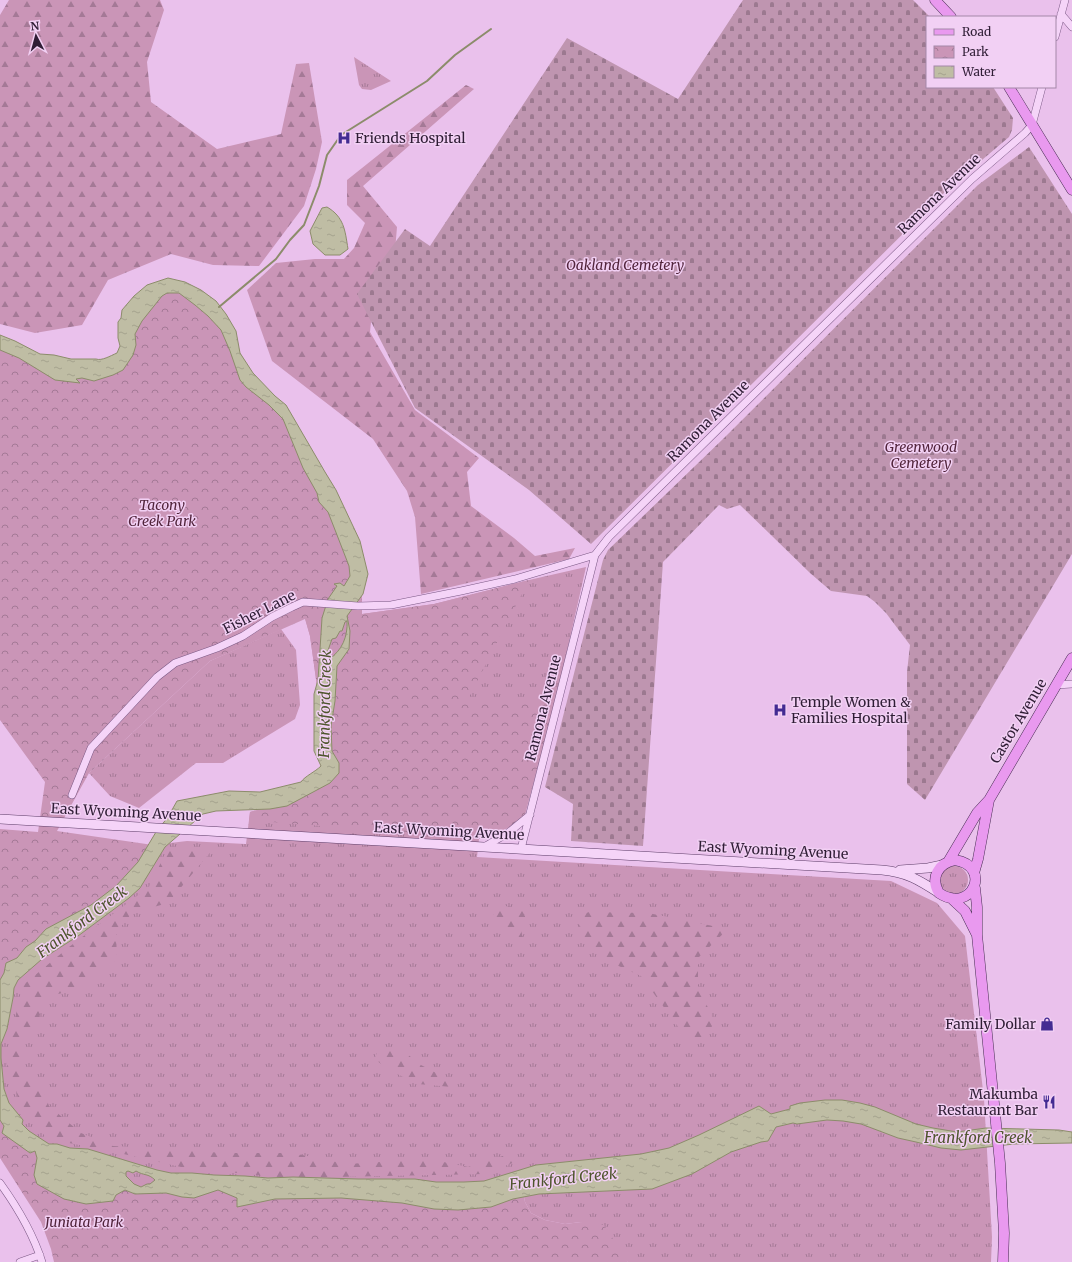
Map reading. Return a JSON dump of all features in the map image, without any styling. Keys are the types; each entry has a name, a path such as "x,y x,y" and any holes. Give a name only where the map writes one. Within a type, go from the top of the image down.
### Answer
{"main road":[{"path":"935,0 951,16"},
{"path":"1010,88 1072,190"},
{"name":"Castor Avenue","path":"945,863 977,813 989,800 1072,658"},
{"name":"Castor Avenue","path":"974,873 989,800"},
{"path":"975,888 964,897 958,899 951,898 939,893 935,881 935,875 945,863 955,860 967,864 974,873 978,907 977,935 1000,1163 1004,1233 1003,1262"},
{"path":"951,898 965,911 977,935"}],"street":[{"path":"1056,33 1065,0"},
{"path":"1061,14 1072,27"},
{"path":"1032,125 1042,88"},
{"name":"Ramona Avenue","path":"521,849 595,555 615,532 972,179 1025,133 1032,125"},
{"name":"Fisher Lane","path":"72,795 91,748 157,677 175,663 217,648 243,636 272,617 292,607 303,602 358,606 391,605 515,579 595,555"},
{"path":"1056,685 1072,684"},
{"path":"484,847 508,833 530,815"},
{"name":"East Wyoming Avenue","path":"3,819 897,871 932,868 945,863"},
{"name":"East Wyoming Avenue","path":"897,871 916,878 939,893"},
{"path":"0,1183 14,1202 28,1226 41,1259 20,1262"}],"green space":[{"path":"9,0 160,0 164,10 147,62 151,102 217,149 281,134 296,64 309,63 322,142 316,169 304,206 259,266 213,265 171,254 108,280 82,325 35,333 0,324 0,15"},
{"name":"Oakland Cemetery","path":"743,0 913,0 929,16 926,16 926,88 994,88 1013,118 1012,130 1009,137 949,188 591,544 529,490 415,408 357,294 405,229 430,246 567,38 678,99"},
{"path":"354,57 391,81 371,90 362,89 359,85"},
{"path":"466,85 474,89 363,186 397,227 394,263 374,293 370,332 415,410 479,458 467,472 471,506 514,538 535,556 575,548 569,559 421,594 415,517 407,491 373,439 272,361 247,290 276,263 315,259 344,259 354,248 365,223 347,205 347,180"},
{"name":"Greenwood Cemetery","path":"1029,147 1072,214 1072,554 925,800 907,784 907,672 910,645 886,613 867,596 831,591 810,573 740,505 727,509 719,505 663,562 643,846 571,841 573,804 545,787 603,560 608,550 723,439 978,185"},
{"name":"Tacony Creek Park","path":"170,284 207,298 243,367 283,406 362,576 362,614 434,604 529,580 466,703 556,700 525,815 513,826 479,839 249,820 250,812 279,804 328,766 310,636 305,619 210,661 89,773 57,831 153,845 145,873 41,951 9,991 0,1022 0,829 38,832 45,782 0,720 0,343 55,364 127,359 140,297"},
{"path":"586,567 556,700 513,826 479,839 477,857 891,881 937,903 965,936 984,1099 992,1237 991,1262 628,1262 581,1222 565,1224 545,1220 531,1213 525,1202 522,1186 142,1189 59,1175 0,1107 0,1022 9,991 41,951 153,845 187,841 246,844 250,812 279,804 328,765 310,636 305,618 362,614 434,604"},
{"path":"281,629 296,650 300,705 295,719 223,763 196,763 139,808 110,796 89,773 210,661"},
{"path":"213,849 168,903 132,913 116,933 117,959 81,988 43,998 37,1030 22,1044 22,1075 39,1078 49,1106 81,1133 113,1146 225,1153 292,1153 347,1164 429,1159 468,1167 512,1153 515,1162 484,1174 284,1178 181,1167 48,1139 23,1112 6,1062 22,986 69,947 149,887 167,850"},
{"path":"954,866 964,870 968,880 964,890 954,894 944,890 940,880 944,870"},
{"path":"495,905 522,908 526,919 520,924 522,935 530,953 514,943 493,916"},
{"path":"589,912 648,913 728,929 698,958 698,986 715,1023 693,1047 641,976 603,959 581,937 578,916"},
{"path":"378,1049 402,1050 421,1065 446,1078 452,1087 418,1084 387,1069 375,1059"},
{"name":"Juniata Park","path":"0,1107 36,1151 142,1189 522,1186 525,1202 531,1213 545,1220 565,1224 581,1222 604,1225 628,1262 54,1262 41,1222 0,1158"}],"water":[{"path":"327,207 337,215 345,230 348,249 340,255 325,255 313,244 310,231 322,208"},
{"name":"Frankford Creek","path":"168,278 185,282 201,290 216,301 226,314 236,331 240,353 253,373 286,405 336,490 360,541 368,574 363,594 347,616 350,631 349,649 337,666 335,701 331,726 332,751 339,763 339,773 330,783 287,806 270,809 216,811 203,814 165,847 140,888 129,898 78,936 42,959 18,980 14,988 7,1029 1,1044 1,1058 4,1089 9,1103 23,1120 22,1124 29,1131 49,1144 57,1144 70,1148 88,1149 171,1173 268,1178 415,1179 436,1182 484,1181 536,1165 641,1154 669,1148 759,1106 771,1114 790,1109 790,1106 800,1103 825,1100 842,1100 860,1103 875,1107 916,1124 957,1132 986,1128 1059,1130 1072,1132 1072,1143 1014,1144 961,1150 941,1148 898,1138 861,1124 843,1121 827,1120 797,1124 793,1123 776,1127 768,1141 731,1152 692,1174 652,1189 539,1194 513,1199 491,1207 458,1210 434,1209 402,1203 341,1198 275,1199 237,1207 237,1198 218,1190 194,1198 166,1193 135,1194 125,1190 116,1195 113,1201 86,1204 64,1199 37,1184 34,1175 37,1158 35,1151 30,1153 2,1133 4,1126 0,1120 0,980 4,973 6,963 17,958 26,947 35,941 46,929 91,905 116,886 138,862 177,801 229,791 260,792 301,782 321,766 314,751 314,694 318,680 322,618 328,599 337,586 334,584 340,583 344,586 350,576 349,566 328,512 319,502 317,493 303,468 283,419 240,380 221,330 208,316 179,293 167,293 162,296 142,321 135,334 136,345 133,355 123,370 113,375 94,381 82,378 76,379 80,383 55,380 19,358 0,350 0,335 40,354 54,355 71,359 101,359 109,357 117,353 120,346 118,338 118,322 121,318 122,310 134,296 147,285","holes":["347,621 343,643 334,656 329,659 326,656 332,639 336,638 340,631 342,631 345,622","128,1171 133,1173 136,1171 150,1176 155,1180 150,1184 141,1187 134,1184 126,1176 126,1172"]}],"waterway":[{"path":"219,307 276,259 290,240 304,225 319,186 327,155 341,135 427,81 455,55 491,29"}],"place":[{"name":"Friends Hospital","path":"344,138"},
{"name":"Temple Women & Families Hospital","path":"780,710"},
{"name":"Family Dollar","path":"1047,1024"},
{"name":"Makumba Restaurant Bar","path":"1049,1102"}]}
